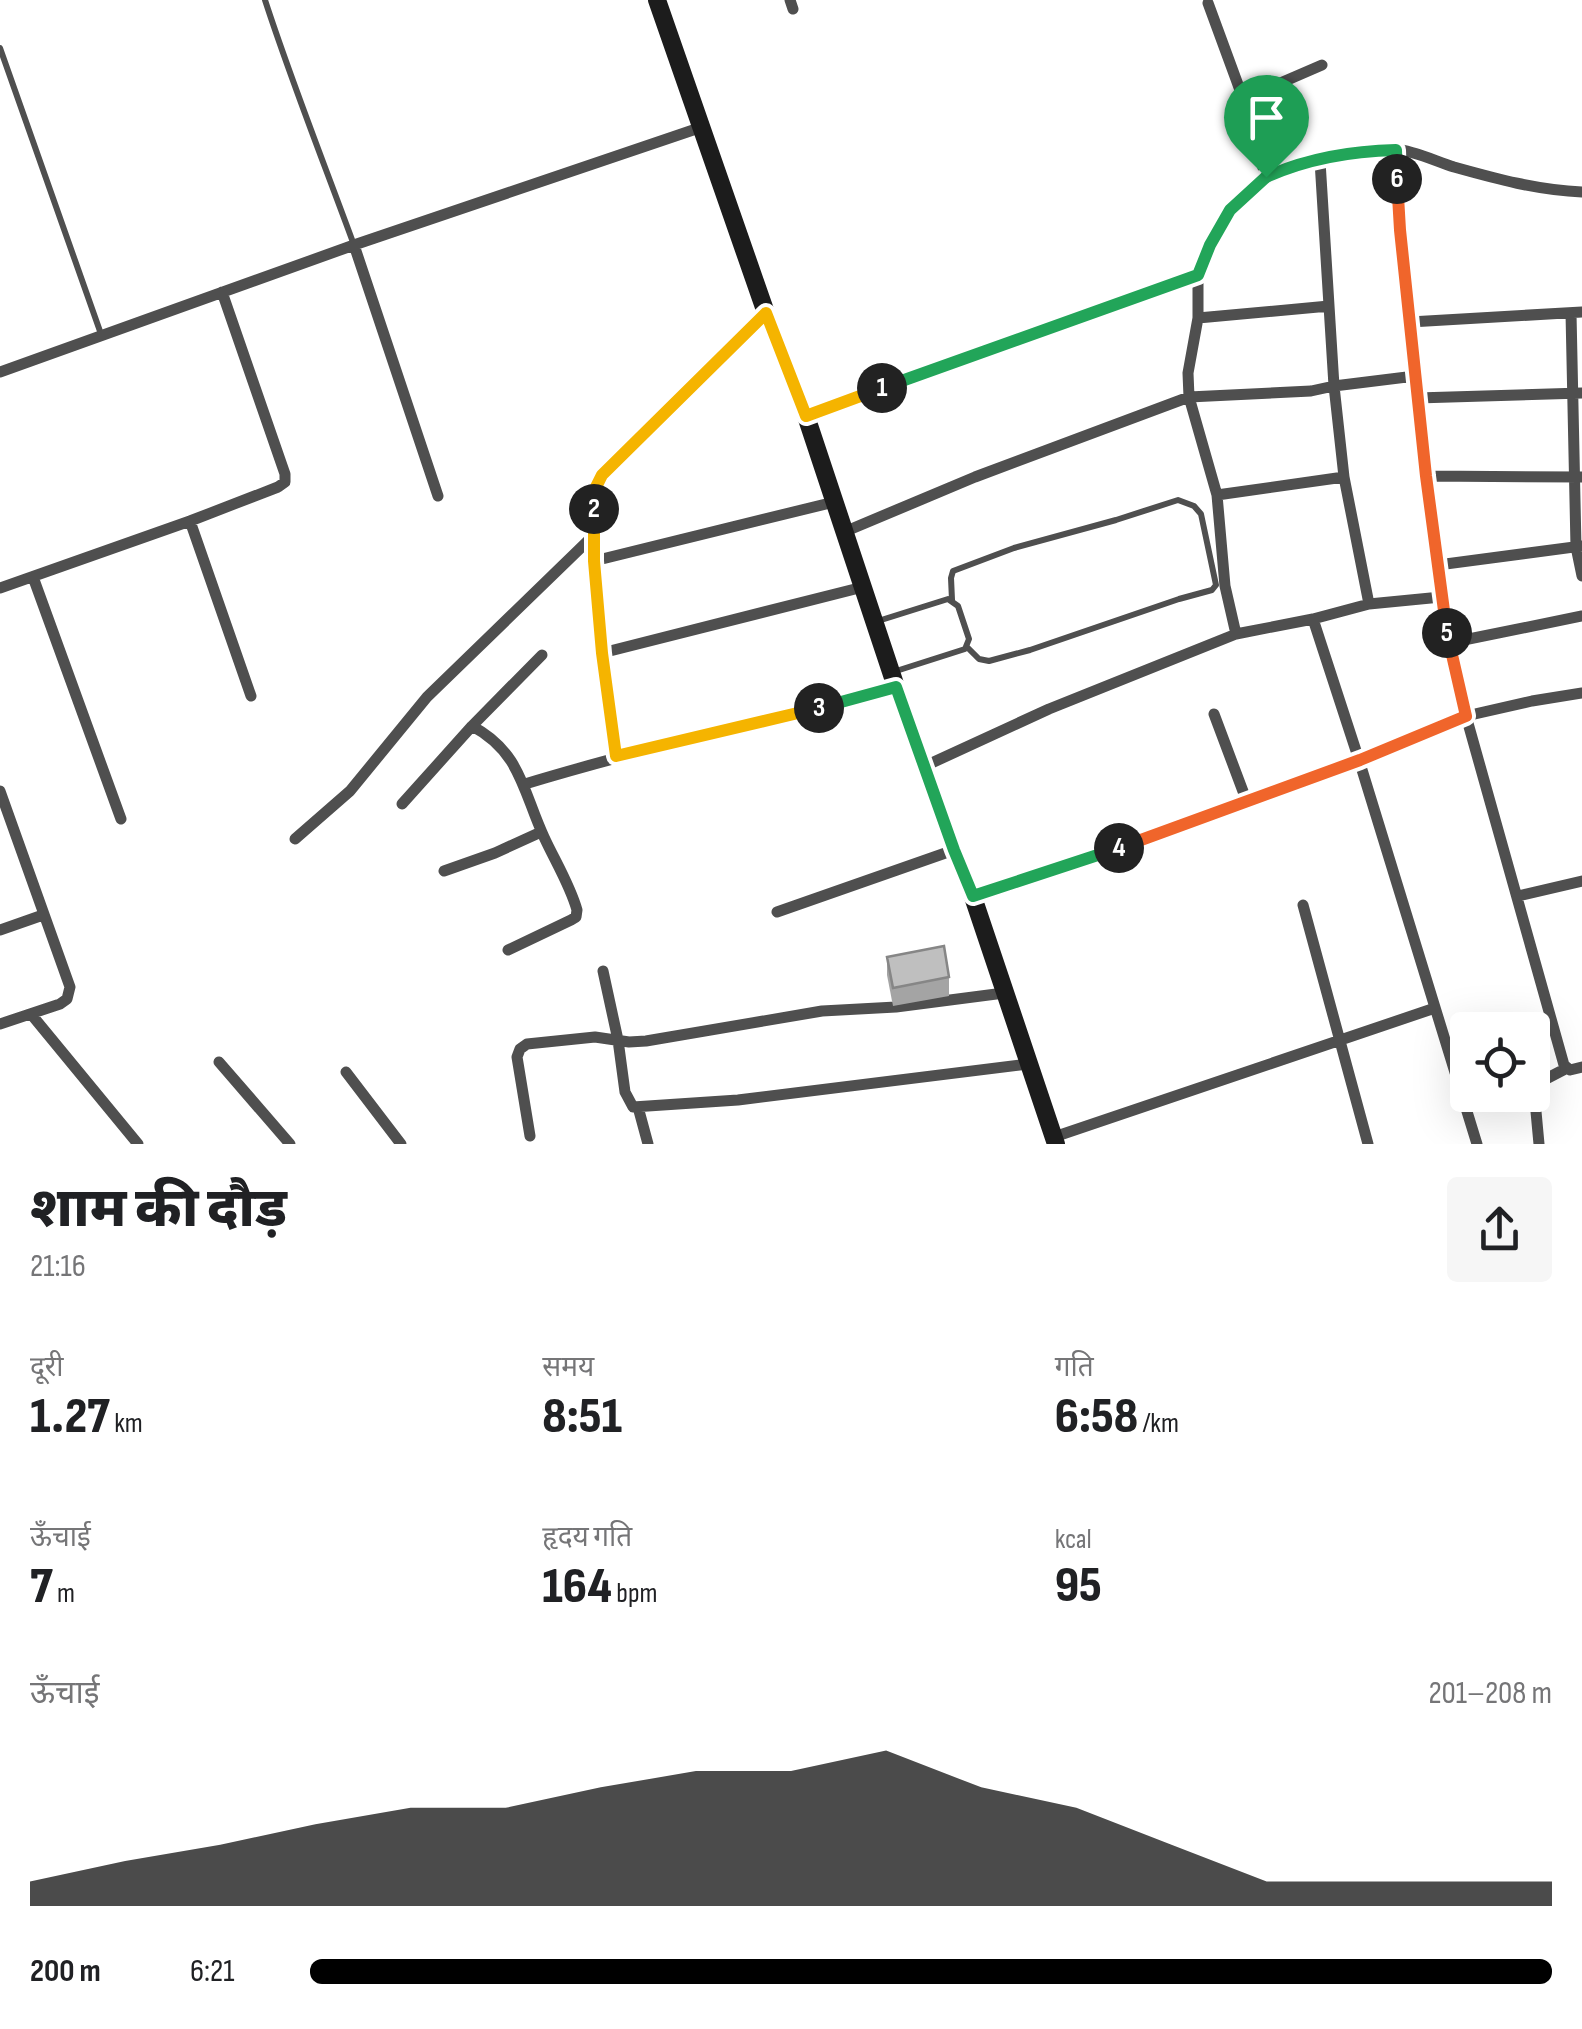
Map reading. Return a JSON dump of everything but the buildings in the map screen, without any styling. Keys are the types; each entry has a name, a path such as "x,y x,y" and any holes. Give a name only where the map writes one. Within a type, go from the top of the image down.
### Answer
{"main road":[{"path":"657,0 806,416 1055,1140"}],"street":[{"path":"1208,3 1266,177"},
{"path":"1244,102 1322,65"},
{"path":"0,372 354,245 702,127"},
{"path":"1396,150 1400,230 1426,476 1449,643 1566,1068"},
{"path":"1236,634 1225,586 1217,495 1188,397 1188,373 1198,318 1198,275 1230,210 1266,177 1284,169 1362,151 1396,150 1534,188 1582,192"},
{"path":"1320,160 1334,386 1344,477 1369,604"},
{"path":"354,245 438,496"},
{"path":"806,416 1198,275"},
{"path":"0,588 190,521 285,482 222,292"},
{"path":"1198,318 1330,306"},
{"path":"1410,322 1576,312 1582,576"},
{"path":"616,756 594,561 594,491 602,475 766,313"},
{"path":"844,532 974,477 1188,397 1311,391 1416,376"},
{"path":"1418,398 1578,393"},
{"path":"1426,476 1578,477"},
{"path":"1217,495 1344,477"},
{"path":"594,561 834,502"},
{"path":"190,521 251,696"},
{"path":"295,839 350,791 427,697 595,534"},
{"path":"1438,565 1579,546"},
{"path":"32,577 121,818"},
{"path":"602,653 863,587"},
{"path":"925,766 1049,709 1236,634 1369,604 1441,597"},
{"path":"1449,643 1582,616"},
{"path":"1313,619 1477,1144"},
{"path":"402,804 542,655"},
{"path":"524,784 616,756 754,725 894,680"},
{"path":"973,896 1247,802 1466,716 1582,693"},
{"path":"1214,714 1247,802"},
{"path":"472,726 504,749 524,784 541,832 576,905 577,914 571,920 508,950"},
{"path":"0,791 68,978 70,994 60,1004 0,1024"},
{"path":"444,871 495,854 541,832"},
{"path":"778,912 954,850"},
{"path":"1518,896 1582,882"},
{"path":"1303,905 1368,1144"},
{"path":"0,930 44,915"},
{"path":"603,971 624,1092 629,1104 638,1108 738,1100 1028,1064"},
{"path":"530,1136 517,1057 520,1048 527,1044 602,1037 646,1041 822,1011 896,1007 1004,993"},
{"path":"1055,1140 1436,1008"},
{"path":"31,1014 138,1144"},
{"path":"219,1062 290,1144"},
{"path":"1538,1144 1534,1090 1566,1068 1582,1068"},
{"path":"346,1072 401,1144"},
{"path":"638,1108 648,1144"}],"lane":[{"path":"265,0 354,245"},
{"path":"0,48 102,334"},
{"path":"894,680 967,646 969,639 958,606 952,600 953,572 1014,548 1178,500 1194,506 1201,514 1216,585 1212,590 989,661 979,659 967,646"},
{"path":"875,622 952,600"}],"route":[{"path":"1396,150 1400,230 1426,476 1441,597 1466,716 1247,802 973,896 896,687 616,756 594,561 594,491 602,475 766,313 806,416 1198,275 1230,210 1266,177 1284,169 1362,151 1396,150"}]}
